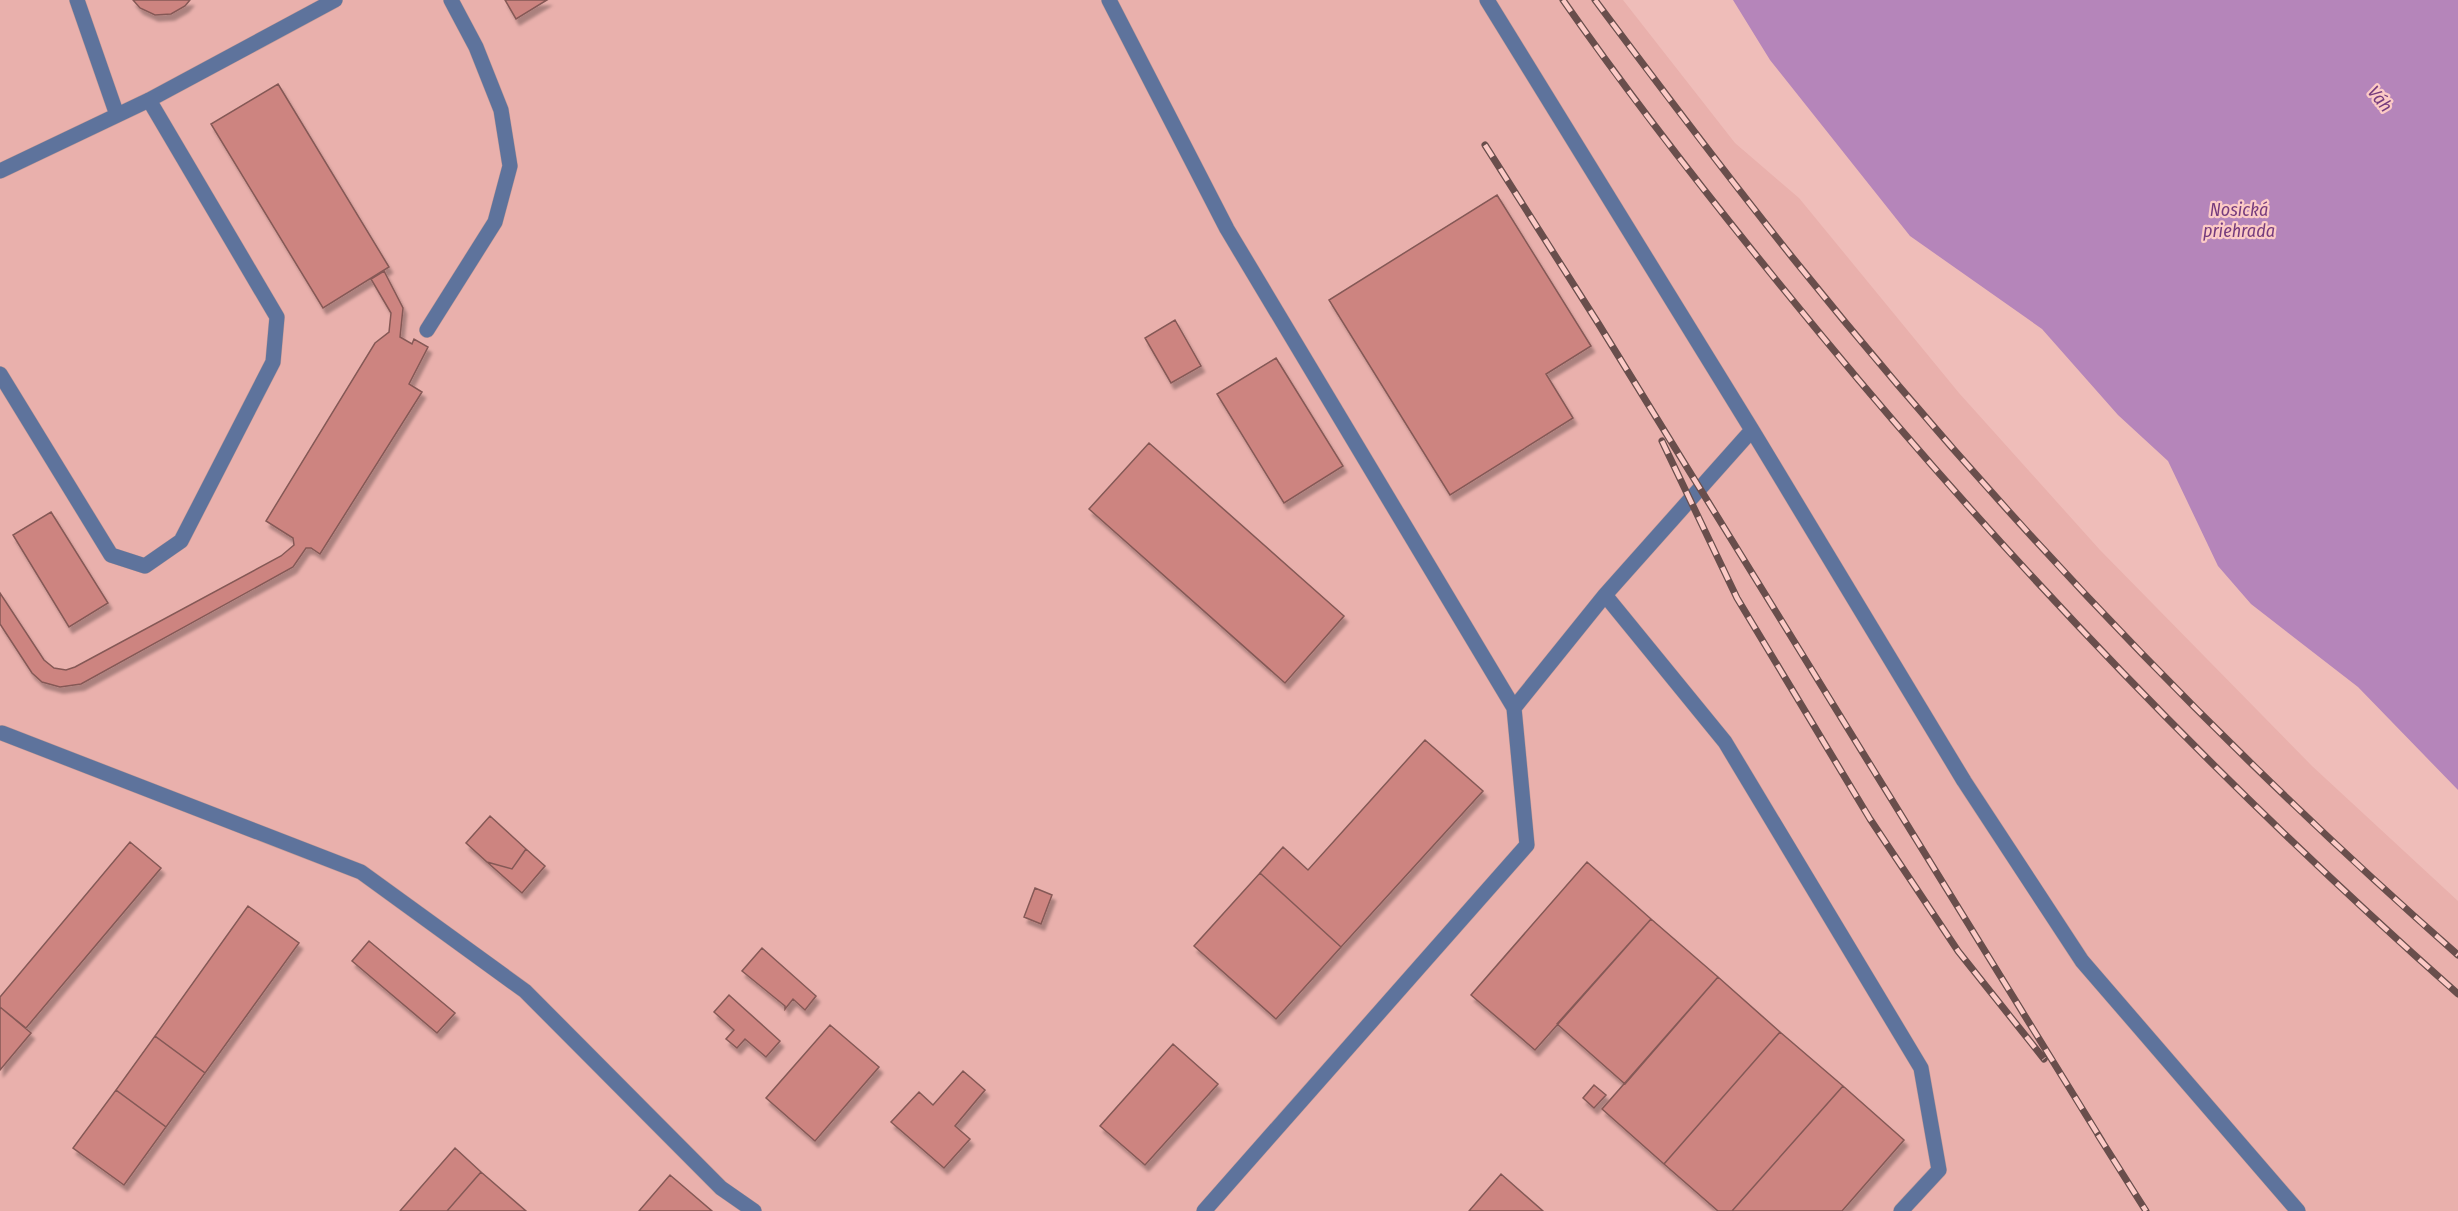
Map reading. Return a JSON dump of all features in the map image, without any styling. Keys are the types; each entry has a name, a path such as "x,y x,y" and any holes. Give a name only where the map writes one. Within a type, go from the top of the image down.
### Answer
{"street":[{"path":"77,0 117,115"},
{"path":"0,171 149,99 335,0"},
{"path":"427,330 495,222 510,166 501,110 476,47 451,0"},
{"path":"1108,0 1227,229 1514,708 1527,845 1204,1211"},
{"path":"1487,0 1752,430 1958,771 2082,961 2298,1211"},
{"path":"0,374 111,555 145,566 182,542 273,363 277,316 149,99"},
{"path":"1514,708 1605,595 1752,430"},
{"path":"1605,595 1725,742 1920,1068 1939,1170 1901,1211"},
{"path":"2,733 362,872 525,991 721,1188 754,1211"}],"shaded area":[{"path":"0,0 1623,0 1735,143 1799,198 1959,393 2100,550 2312,766 2458,901 2458,1211 0,1211"}],"water":[{"name":"Nosická priehrada","path":"1733,0 2458,0 2458,790 2358,687 2251,604 2218,566 2168,461 2118,415 2042,329 1910,236 1770,60"}],"building":[{"path":"133,0 190,0 185,6 171,14 155,15 140,8"},
{"path":"505,0 547,0 516,19"},
{"path":"278,84 389,267 323,308 211,124"},
{"path":"1497,195 1591,346 1546,374 1573,418 1450,495 1329,300"},
{"path":"384,271 403,308 400,337 412,344 414,339 428,347 409,384 422,392 320,554 311,548 306,548 293,567 81,684 60,687 42,682 32,673 0,624 0,593 44,660 54,668 66,670 281,556 294,545 293,538 266,521 375,343 389,332 391,313 371,279"},
{"path":"1175,320 1201,366 1171,383 1145,338"},
{"path":"1276,358 1343,466 1284,503 1217,394"},
{"path":"1149,443 1344,616 1285,683 1089,509"},
{"path":"51,512 108,603 69,627 13,535"},
{"path":"1425,740 1483,791 1341,947 1260,873 1283,847 1308,870"},
{"path":"490,816 526,849 512,869 487,862 466,843"},
{"path":"130,842 161,868 26,1028 0,1007 0,997"},
{"path":"526,849 545,866 522,893 487,862 512,869"},
{"path":"1587,862 1651,919 1535,1050 1471,995"},
{"path":"1260,873 1341,947 1276,1019 1194,946"},
{"path":"1035,888 1052,895 1041,924 1024,917"},
{"path":"248,906 299,943 205,1073 155,1036"},
{"path":"1651,919 1718,977 1625,1084 1557,1024"},
{"path":"369,941 455,1013 437,1033 352,961"},
{"path":"762,948 816,996 805,1010 793,999 785,1009 785,1006 742,971"},
{"path":"1718,977 1780,1032 1664,1164 1602,1109"},
{"path":"729,995 780,1041 766,1057 745,1039 737,1048 726,1039 734,1030 714,1012"},
{"path":"0,1007 31,1033 0,1070"},
{"path":"830,1025 879,1067 815,1141 766,1098"},
{"path":"1780,1032 1843,1086 1732,1211 1718,1211 1664,1164"},
{"path":"155,1036 205,1073 166,1127 116,1090"},
{"path":"1173,1044 1218,1084 1145,1165 1100,1126"},
{"path":"963,1071 985,1090 955,1126 970,1139 944,1168 891,1122 919,1092 933,1105"},
{"path":"1594,1085 1606,1095 1594,1108 1583,1098"},
{"path":"1843,1086 1904,1140 1842,1211 1732,1211"},
{"path":"116,1090 166,1127 124,1185 73,1148"},
{"path":"455,1148 481,1172 447,1211 400,1211"},
{"path":"481,1172 526,1211 447,1211"},
{"path":"1501,1174 1543,1211 1469,1211"},
{"path":"670,1175 712,1211 639,1211"}],"railway":[{"path":"1563,0 1657,129 1755,254 1896,424 1971,510 2127,677 2208,759 2289,839 2458,994"},
{"path":"1595,0 1792,257 1868,350 2028,532 2194,707 2368,874 2458,955"},
{"path":"1485,145 1598,323 2102,1141"},
{"path":"1662,441 1737,598 1870,819 1958,951 2044,1059"},
{"path":"2098,1135 2146,1211"}],"water label":[{"name":"Váh","path":"2380,99"}]}
